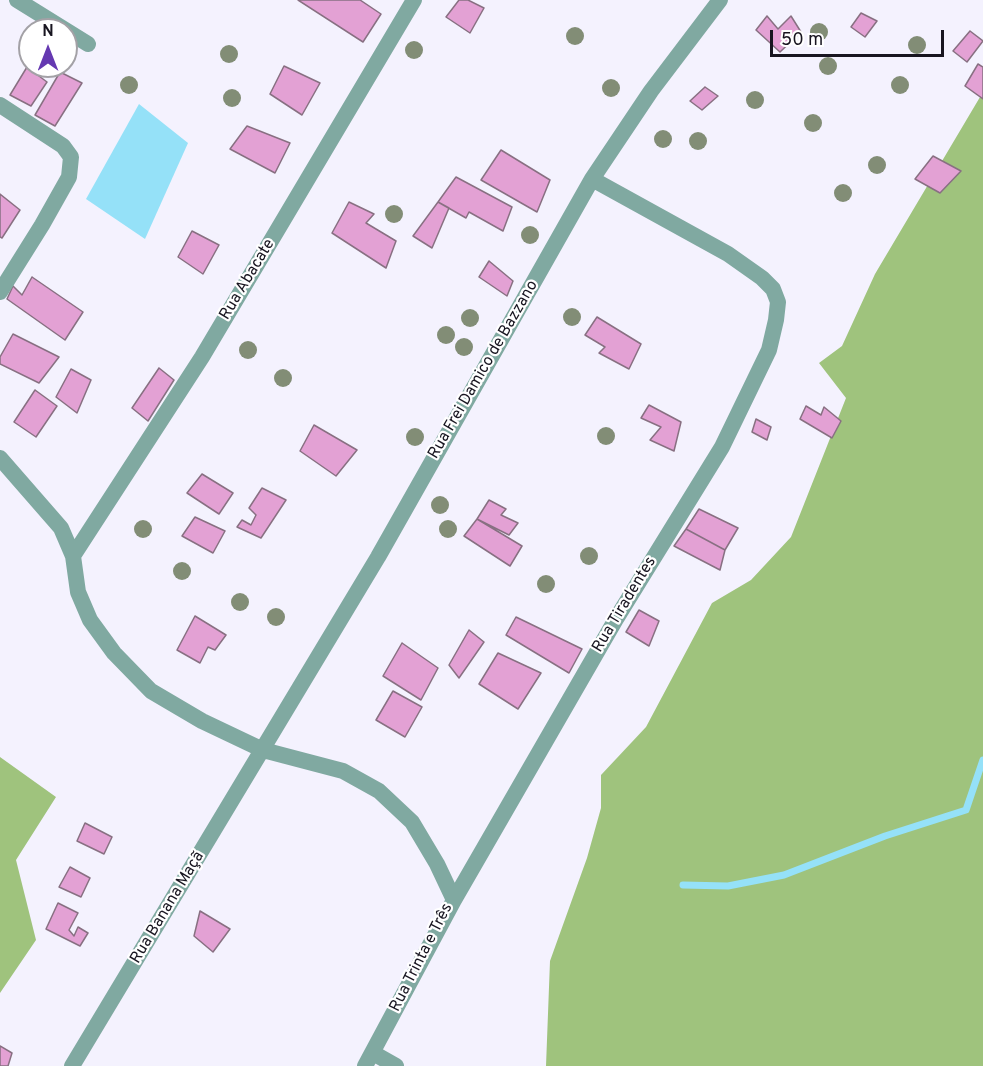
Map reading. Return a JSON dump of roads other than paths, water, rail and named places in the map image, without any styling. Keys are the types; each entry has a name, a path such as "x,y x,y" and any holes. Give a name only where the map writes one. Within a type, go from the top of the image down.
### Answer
{"street":[{"path":"17,0 88,44"},
{"name":"Rua Abacate","path":"73,556 202,357 414,0"},
{"name":"Rua Frei Damico de Bazzano","path":"263,750 378,557 592,179 711,3"},
{"path":"0,105 63,146 71,157 69,177 0,292"},
{"name":"Rua Tiradentes","path":"454,900 616,619 722,447 769,350 776,320 778,302 773,289 762,278 728,254 592,179"},
{"name":"Rua Trinta e Três","path":"0,458 60,528 73,556 78,592 90,620 114,653 152,691 201,721 263,750 343,771 379,792 412,822 437,864 454,900 370,1059"},
{"name":"Rua Banana Maçã","path":"72,1066 263,750"},
{"path":"370,1059 396,1066"}],"water":[{"path":"139,104 188,143 145,239 86,199"}],"waterway":[{"path":"683,885 728,886 784,875 885,836 966,810 983,760"}]}
